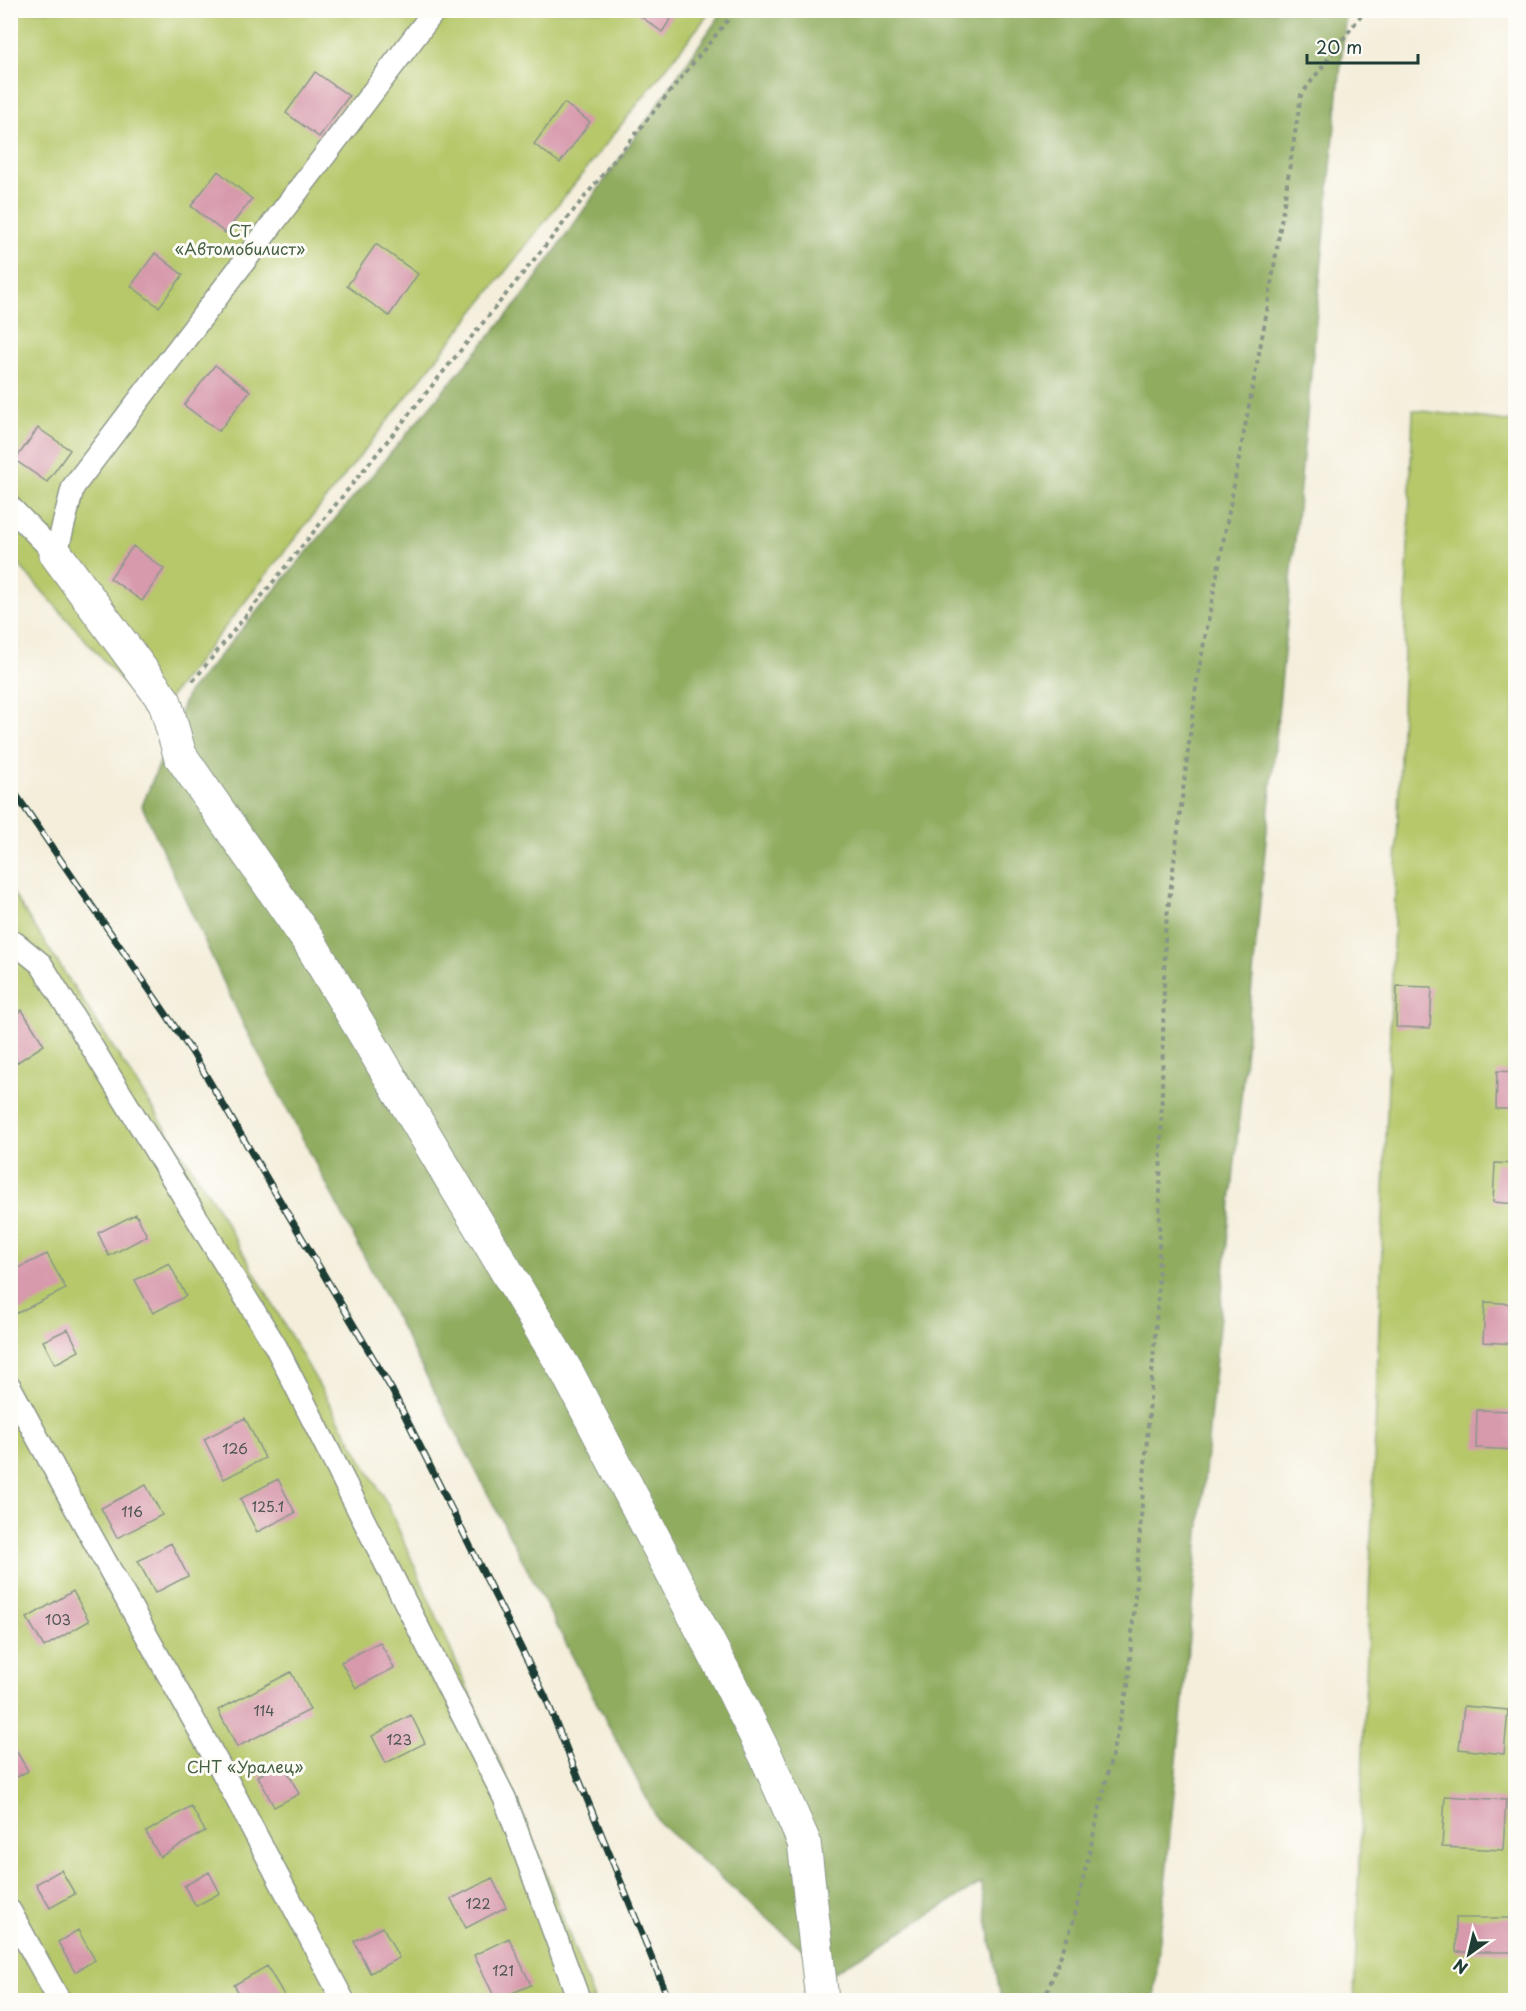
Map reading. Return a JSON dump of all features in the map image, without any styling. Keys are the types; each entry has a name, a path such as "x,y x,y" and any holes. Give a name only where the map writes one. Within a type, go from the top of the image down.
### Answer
{"street":[{"path":"56,554 165,702 180,755 310,943 568,1374 727,1678 766,1756 804,1842 822,2001"}],"lane":[{"path":"56,554 73,487 435,10"},
{"path":"10,507 56,554"},
{"path":"10,944 15,943 41,964 276,1347 505,1799 579,2001"},
{"path":"10,1387 221,1768 343,2001"},
{"path":"10,1911 59,2001"}],"path":[{"path":"167,712 736,10"},
{"path":"1044,2001 1073,1923 1128,1686 1158,1296 1165,933 1197,680 1268,311 1301,95 1365,10"}],"green space":[{"name":"СТ «Автомобилист»","path":"10,11 711,11 154,717 11,556"},
{"path":"723,11 1346,11 1154,2000 1001,2000 981,1883 831,1974 660,1824 244,1026 142,806 188,693 525,294"},
{"path":"1413,410 1515,422 1516,2000 1354,2000"},
{"name":"СНТ «Уралец»","path":"10,889 215,1204 388,1505 531,1835 594,2000 11,2000"}],"building":[{"path":"632,10 677,10 662,32"},
{"path":"315,72 349,96 319,137 286,113"},
{"path":"564,103 590,122 560,163 534,144"},
{"path":"218,171 252,199 225,233 191,206"},
{"path":"376,244 418,274 389,316 347,286"},
{"path":"155,253 183,275 159,307 131,286"},
{"path":"215,365 250,391 219,431 184,405"},
{"path":"38,428 70,450 47,482 15,460"},
{"path":"133,546 164,569 142,601 110,578"},
{"path":"1397,986 1432,987 1430,1028 1396,1027"},
{"path":"22,1010 44,1045 10,1067 10,1018"},
{"path":"1497,1071 1516,1072 1516,1109 1496,1109"},
{"path":"1495,1163 1516,1164 1516,1204 1493,1202"},
{"path":"136,1214 147,1236 109,1256 98,1233"},
{"path":"47,1254 66,1289 15,1314 10,1305 10,1272"},
{"path":"169,1263 186,1296 153,1313 135,1280"},
{"path":"1485,1302 1516,1304 1516,1344 1483,1342"},
{"path":"68,1329 79,1351 55,1364 43,1341"},
{"path":"1477,1410 1516,1411 1516,1450 1476,1448"},
{"path":"245,1418 265,1458 224,1479 204,1439"},
{"path":"278,1479 295,1513 257,1532 240,1499"},
{"path":"146,1485 162,1515 117,1538 101,1508"},
{"path":"171,1543 188,1576 155,1593 138,1561"},
{"path":"73,1591 89,1621 44,1647 27,1618"},
{"path":"380,1642 394,1668 356,1688 341,1662"},
{"path":"291,1672 310,1710 237,1747 218,1710"},
{"path":"1464,1706 1508,1710 1504,1754 1459,1749"},
{"path":"411,1715 425,1743 386,1763 372,1736"},
{"path":"10,1740 28,1771 10,1781"},
{"path":"283,1763 299,1794 274,1807 258,1776"},
{"path":"1445,1796 1506,1800 1503,1850 1442,1847"},
{"path":"191,1806 205,1831 160,1857 146,1832"},
{"path":"61,1870 75,1894 50,1908 36,1884"},
{"path":"209,1872 220,1893 196,1906 184,1886"},
{"path":"492,1878 506,1907 466,1928 451,1899"},
{"path":"1456,1918 1516,1918 1516,1952 1456,1952"},
{"path":"383,1927 399,1958 370,1973 354,1941"},
{"path":"78,1930 95,1960 75,1972 58,1942"},
{"path":"509,1938 531,1985 496,2000 474,1955"},
{"path":"267,1966 287,2000 243,2000 234,1985"}],"railway":[{"path":"10,786 192,1052 392,1390 545,1696 669,2000"}]}
